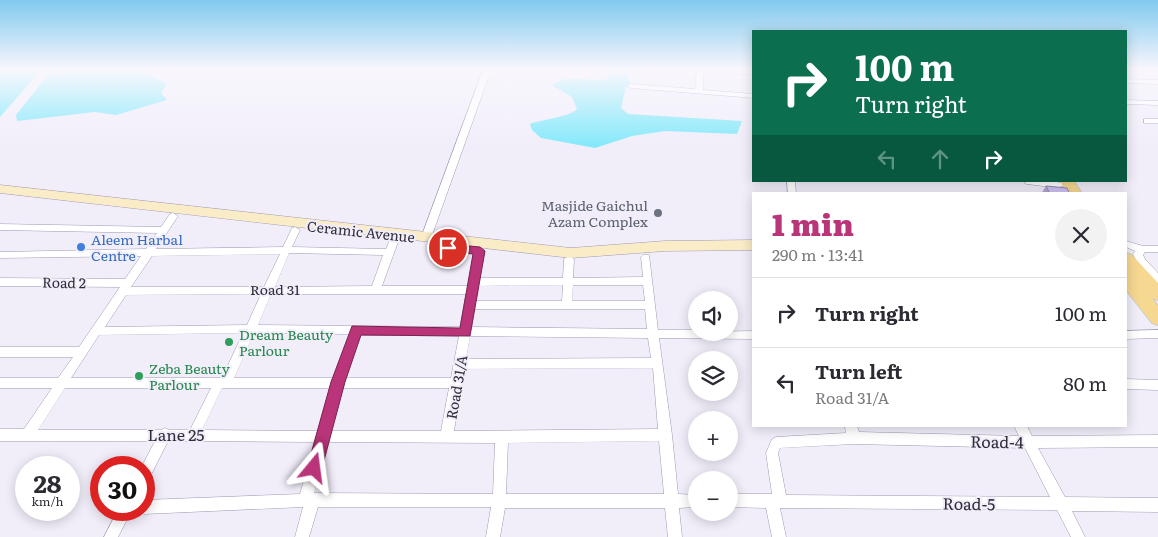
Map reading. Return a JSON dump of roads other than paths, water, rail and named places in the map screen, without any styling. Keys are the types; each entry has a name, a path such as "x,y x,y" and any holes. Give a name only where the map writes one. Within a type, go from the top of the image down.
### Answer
{"main road":[{"name":"Ceramic Avenue","path":"0,189 429,242 571,253 666,246 752,245"},
{"name":"Ceramic Avenue","path":"0,196 294,230 391,247 429,242 480,251 569,259 752,253"},
{"path":"1132,250 1158,284"},
{"path":"1127,260 1158,294"},
{"path":"1127,266 1158,302"},
{"path":"1128,284 1158,318"}],"street":[{"path":"429,242 478,95"},
{"path":"1127,102 1158,102"},
{"path":"1147,121 1158,121"},
{"path":"1036,182 1062,185"},
{"path":"27,435 173,216"},
{"path":"0,227 164,230"},
{"path":"194,434 250,329 294,230"},
{"path":"0,254 148,253 391,247 376,290"},
{"path":"1132,250 1158,249"},
{"path":"1132,250 1138,254 1141,261 1158,280"},
{"name":"Road 31/A","path":"448,435 461,364 469,305 480,251"},
{"path":"646,257 653,335 666,435 675,537"},
{"path":"567,305 569,259"},
{"name":"Road 31","path":"126,287 376,290 569,282 648,281"},
{"name":"Road 2","path":"0,282 126,287"},
{"path":"469,305 650,304"},
{"path":"96,331 250,329 752,335"},
{"path":"302,537 324,435 338,382 356,330"},
{"path":"1127,335 1158,334"},
{"path":"0,352 82,352"},
{"path":"461,364 658,363"},
{"path":"0,383 63,381 457,383"},
{"path":"1127,384 1158,384"},
{"path":"1020,427 1078,537"},
{"name":"Road-4","path":"776,501 772,453 776,443 852,432 1028,442 1158,441"},
{"path":"154,456 165,434"},
{"name":"Lane 25","path":"0,435 666,435"},
{"path":"493,537 499,501 502,436"},
{"path":"155,507 309,500 688,502"},
{"name":"Road-5","path":"738,501 1158,505"},
{"path":"776,501 779,537"},
{"path":"111,537 119,521"}],"water":[{"path":"0,95 19,95 0,117"},
{"path":"32,95 163,95 167,100 116,115 95,112 17,121 16,115"},
{"path":"569,95 624,95 621,108 628,114 742,121 737,134 665,131 632,136 595,148 541,138 532,130 530,124 574,112 577,109 572,97"}],"place":[{"name":"Masjide Gaichul Azam Complex","path":"658,213"},
{"name":"Aleem Harbal Centre","path":"81,247"},
{"name":"Dream Beauty Parlour","path":"229,342"},
{"name":"Zeba Beauty Parlour","path":"139,376"}]}
